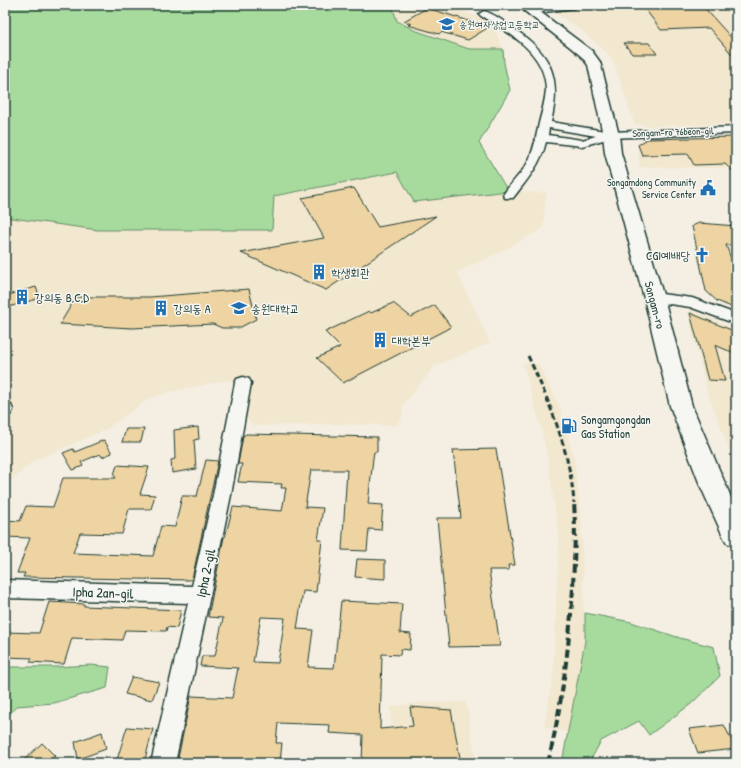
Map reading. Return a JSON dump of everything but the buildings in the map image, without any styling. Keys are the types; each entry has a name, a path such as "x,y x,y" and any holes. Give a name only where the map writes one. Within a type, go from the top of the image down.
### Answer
{"main road":[{"name":"Songam-ro","path":"526,8 587,54 594,65 611,135 612,153 654,298 681,406 712,485 736,536"}],"street":[{"path":"526,8 574,5"},
{"path":"484,14 501,23 524,41 541,58 548,72 551,87 542,138 534,161 509,195"},
{"path":"545,124 611,135"},
{"name":"Songam-ro 76beon-gil","path":"611,135 734,131"},
{"path":"542,138 582,143 611,135"},
{"path":"654,298 692,303 736,319"},
{"name":"Ipha 2-gil","path":"163,763 222,495 243,383"},
{"name":"Ipha 2an-gil","path":"5,589 200,595"}],"shaded area":[{"name":"송원여자상업고등학교","path":"392,5 446,5 449,6 447,7 488,20 494,27 503,49 469,49 414,30 397,21"},
{"path":"585,5 736,5 736,124 647,126 634,123 614,62 607,53 581,30 552,11"},
{"path":"732,136 736,139 736,168 640,167 637,144 645,139"},
{"name":"송원대학교","path":"398,172 508,191 546,193 543,228 498,253 457,272 490,343 435,366 403,405 402,417 397,425 329,424 255,426 245,418 251,382 235,384 228,380 172,391 148,399 107,429 33,461 5,486 5,217 98,230 272,230 273,197"},
{"path":"693,311 736,329 736,467 707,391 688,312"},
{"path":"523,363 538,364 559,405 574,459 581,517 585,641 568,733 544,726 553,678 559,537 549,466 542,431"},
{"path":"466,702 476,763 395,763 390,707 418,703"}],"green space":[{"path":"5,5 392,5 397,21 414,30 469,49 503,49 504,63 510,90 479,143 508,191 414,202 397,172 274,196 272,230 98,230 5,217"},
{"path":"585,613 631,622 714,647 720,676 691,704 649,735 639,721 601,741 589,763 562,763 585,641"},
{"path":"91,665 110,667 107,688 54,703 17,706 5,719 5,679 10,667"}],"railway":[{"path":"528,356 544,391 558,428 568,465 574,503"},
{"path":"548,763 561,698 569,632 573,588 575,524 574,502"}],"place":[{"name":"송원여자상업고등학교","path":"447,24"},
{"name":"Songamdong Community Service Center","path":"708,188"},
{"name":"CGI예배당","path":"702,255"},
{"name":"학생회관","path":"319,272"},
{"name":"강의동 B,C,D","path":"22,297"},
{"name":"강의동 A","path":"161,308"},
{"name":"송원대학교","path":"239,308"},
{"name":"대학본부","path":"380,340"},
{"name":"Songamgongdan Gas Station","path":"569,426"}]}
